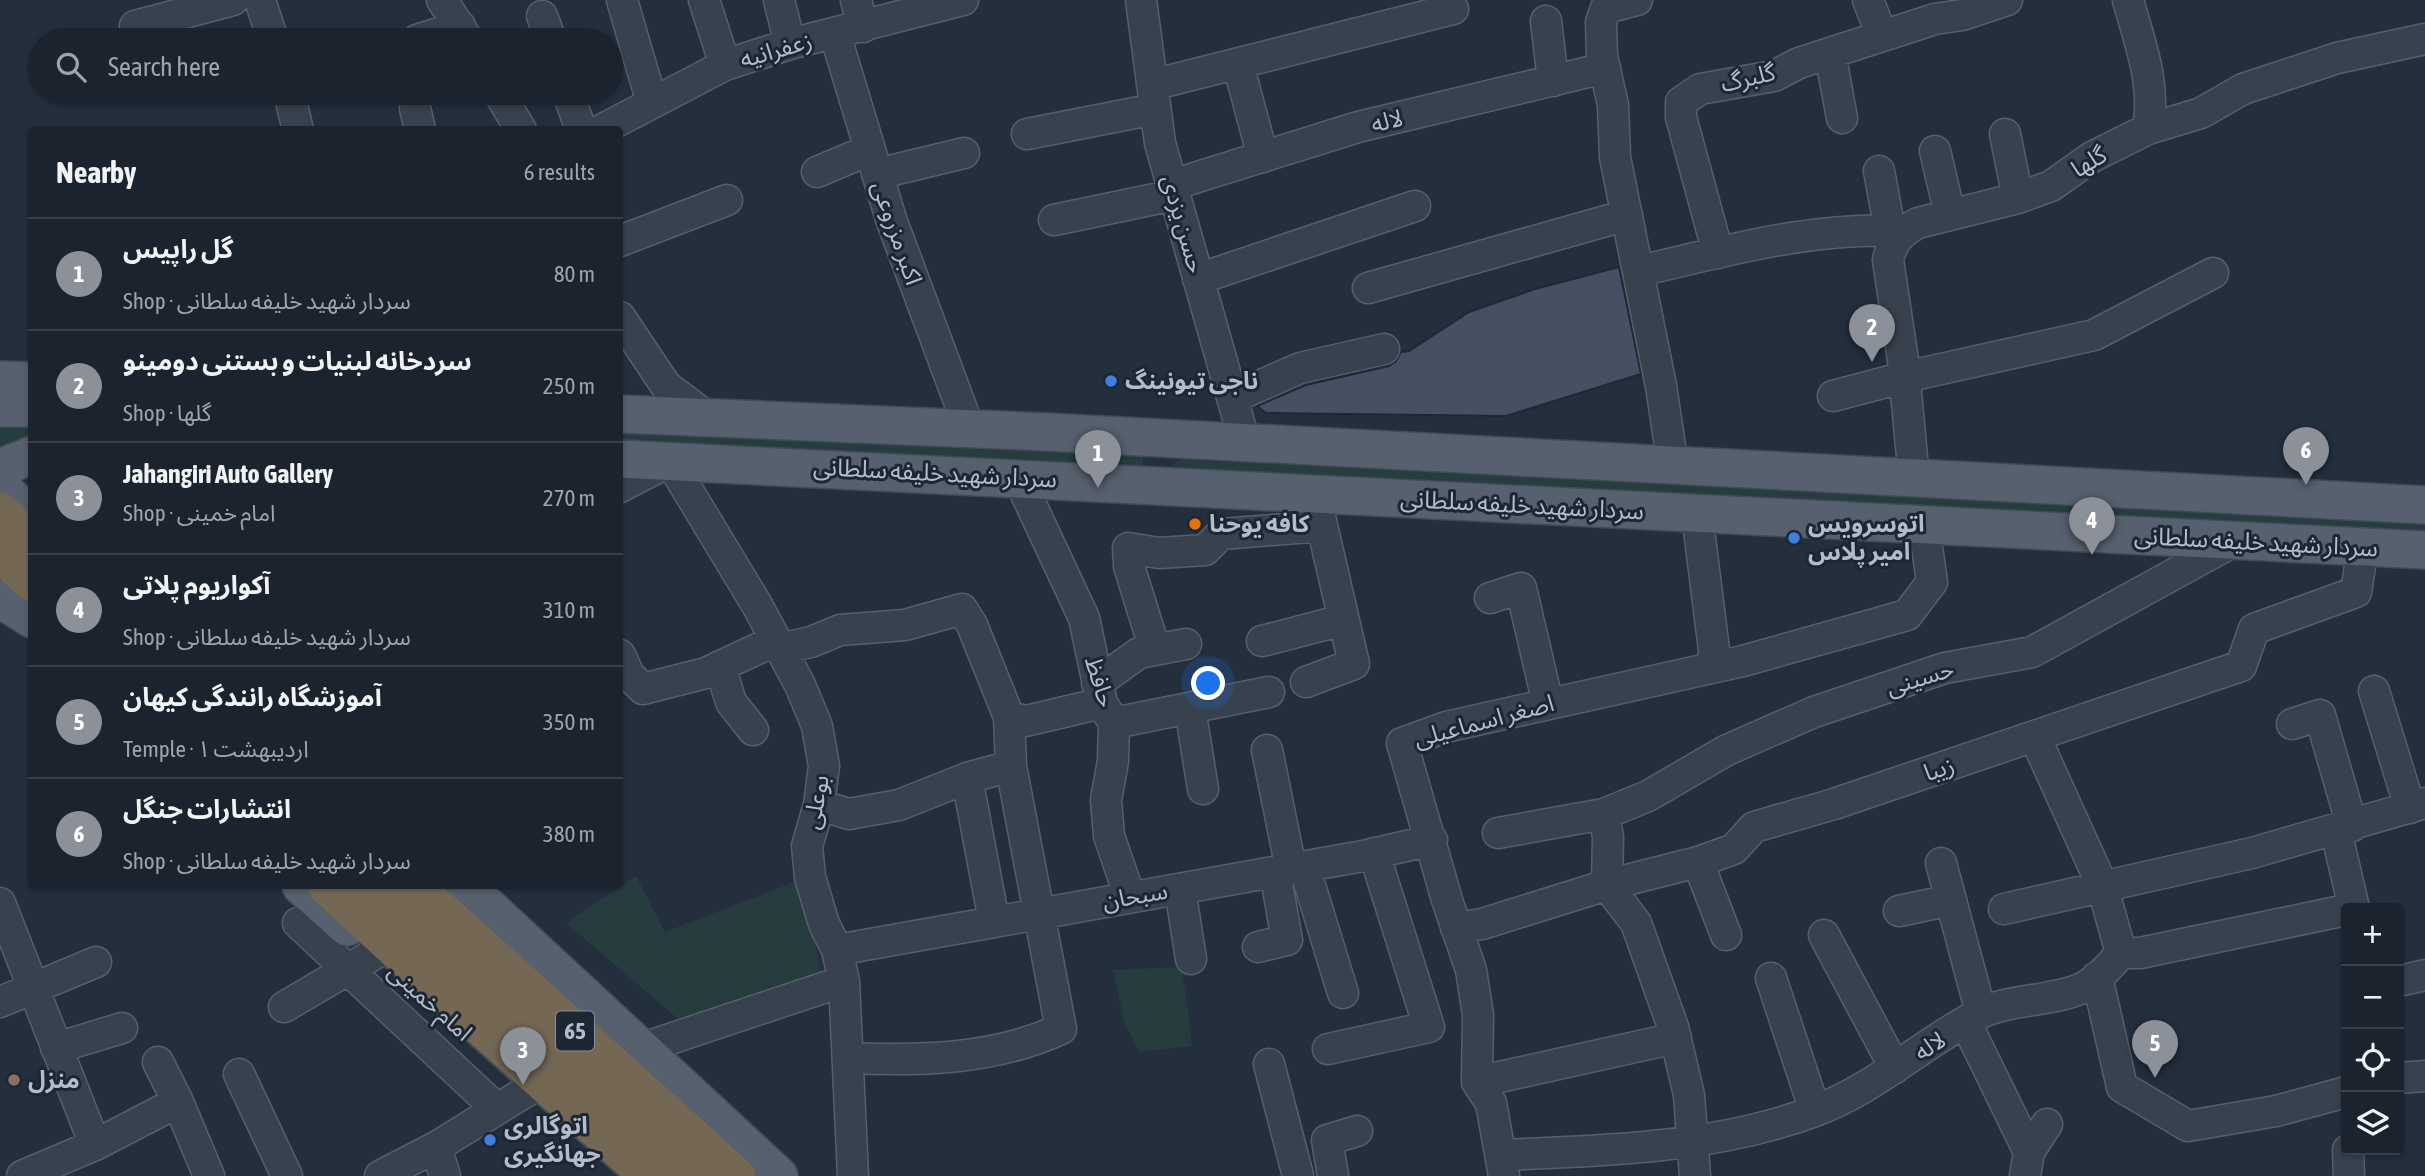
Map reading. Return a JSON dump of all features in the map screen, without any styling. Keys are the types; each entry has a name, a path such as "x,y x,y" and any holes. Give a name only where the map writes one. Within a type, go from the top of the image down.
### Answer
{"highway":[{"path":"0,513 28,538"},
{"path":"0,554 28,578"},
{"path":"330,889 649,1176"},
{"name":"65","path":"371,889 691,1176"},
{"name":"65","path":"417,889 736,1176"},
{"path":"448,889 764,1176"}],"main road":[{"path":"0,408 17,385"},
{"name":"سردار شهید خلیفه سلطانی","path":"623,414 1088,434 2425,505"},
{"path":"1075,480 1101,473 1110,463 1107,447 1088,434"},
{"path":"1171,486 1159,471 1160,461 1186,439"},
{"path":"0,468 28,457"},
{"name":"سردار شهید خلیفه سلطانی","path":"623,459 1171,486 1318,510 1697,514 2425,550"},
{"path":"0,486 28,513"},
{"path":"0,572 28,597"},
{"path":"0,599 28,616"},
{"name":"امام خمینی","path":"303,889 363,961 512,1100 620,1176"},
{"path":"469,889 779,1176"}],"street":[{"path":"135,26 233,0"},
{"path":"260,0 269,28"},
{"path":"442,0 461,28"},
{"path":"622,0 652,103"},
{"path":"704,0 725,65"},
{"path":"779,0 790,44"},
{"name":"زعفرانیه","path":"609,126 725,65 851,20 963,0"},
{"name":"حسن یزدی","path":"1141,0 1160,143 1245,443"},
{"path":"1636,0 1606,8 1601,22 1605,68 1613,105 1615,157 1639,271 1673,466"},
{"path":"1868,0 1882,36"},
{"name":"گلبرگ","path":"1718,253 1681,117 1681,102 1700,89 1774,76 1799,63 1882,36 1946,9 2007,0"},
{"path":"2128,0 2148,74 2152,102 2148,129"},
{"path":"1027,134 1154,97 1238,64 1453,9"},
{"name":"اکبر مزروعی","path":"851,20 873,162 969,428"},
{"path":"1546,21 1553,81"},
{"name":"گلها","path":"1639,271 1794,236 1855,229 1897,230 2018,198 2051,186 2092,157 2148,129 2201,113 2243,89 2337,58 2425,39"},
{"path":"1830,53 1842,118"},
{"path":"1238,64 1263,157"},
{"name":"لاله","path":"1054,220 1173,190 1263,157 1358,127 1605,68"},
{"path":"291,105 294,126"},
{"path":"506,105 518,126"},
{"path":"572,105 580,126"},
{"path":"2005,134 2018,198"},
{"path":"1935,151 1950,215"},
{"path":"817,172 873,162 964,153"},
{"path":"1879,171 1897,230 1888,260 1905,377 1914,479"},
{"path":"623,240 727,200"},
{"path":"1198,279 1415,206"},
{"path":"1368,288 1627,215"},
{"path":"1833,396 1905,377 2094,335 2213,273"},
{"path":"623,322 666,386 707,417"},
{"path":"1232,398 1300,368 1384,349"},
{"path":"623,485 670,461"},
{"name":"بوعلی","path":"670,461 757,605 776,645 800,685 817,726 824,766 819,805 807,846 810,877 824,924 837,950 844,981 853,1176"},
{"name":"حافظ","path":"1018,477 1031,510 1056,552 1084,618 1104,703 1113,761 1106,800 1109,836 1130,897"},
{"path":"1155,650 1129,566 1128,548 1160,552 1205,550 1221,534 1318,510 1354,664 1306,682"},
{"path":"1697,514 1714,650 1712,667"},
{"name":"اصغر اسماعیلی","path":"1502,1166 1491,1103 1477,1082 1478,1015 1471,970 1402,743 1446,727 1712,667 1907,615 1932,582 1924,526"},
{"name":"حسینی","path":"1498,833 1604,814 1648,796 1727,750 1814,712 1945,668 2032,652 2234,541"},
{"name":"زیبا","path":"1457,928 1482,924 1607,884 1698,862 1734,849 1754,827 1834,804 2241,666 2254,629 2356,592 2363,547"},
{"path":"1490,598 1521,588 1548,704"},
{"path":"623,666 628,685 643,689 706,673 776,645 811,642 840,630 905,625 962,608 972,625 1009,717 1011,766 1041,912 1061,1029 977,1054 921,1061 848,1058"},
{"path":"1262,641 1343,620"},
{"path":"1104,703 1139,653 1186,644"},
{"path":"720,666 731,702 753,730"},
{"path":"2004,909 2344,829 2417,805 2374,691"},
{"path":"1009,717 1026,721 1104,703 1191,708 1269,692"},
{"path":"1191,708 1203,789"},
{"path":"2292,724 2320,715 2344,829 2353,903"},
{"path":"2035,737 2102,886 2121,953 2140,953 2341,911"},
{"path":"1267,750 1290,869 1343,993"},
{"path":"819,805 849,814 899,805 967,778 1011,766"},
{"path":"967,778 994,921"},
{"path":"1604,814 1608,837 1607,884 1636,923 1676,1038 1689,1095 1695,1176"},
{"name":"سبحان","path":"837,950 1290,869 1432,840"},
{"path":"1328,1049 1429,1027 1374,853"},
{"path":"1698,862 1726,935"},
{"path":"1941,863 1951,900 1973,1018 2027,1164"},
{"path":"1258,947 1287,940 1290,869"},
{"path":"1180,889 1191,960"},
{"path":"1899,911 1951,900"},
{"path":"0,903 95,1145"},
{"path":"284,1007 363,961 298,923"},
{"path":"1824,935 1895,1069"},
{"name":"لاله","path":"1502,1166 1740,1132 1815,1111 1895,1069 1973,1018 2082,988 2121,953"},
{"path":"0,1002 96,962"},
{"path":"2404,980 2425,975"},
{"path":"2097,976 2122,1087 2188,1126 2341,1102"},
{"path":"1771,978 1815,1111"},
{"path":"643,1048 844,981"},
{"path":"56,1048 122,1028"},
{"path":"1477,1082 1676,1038"},
{"path":"158,1062 209,1176"},
{"path":"1269,1064 1298,1176"},
{"path":"239,1074 287,1176"},
{"path":"2404,1078 2425,1076"},
{"path":"380,1176 436,1147 512,1100"},
{"path":"22,1176 95,1145 178,1102"},
{"path":"2027,1164 2047,1124"},
{"path":"1333,1176 1327,1140 1357,1130"},
{"path":"436,1147 445,1176"},
{"path":"2348,1155 2349,1176"}],"green space":[{"path":"28,421 28,445 0,457 0,424"},
{"path":"623,424 1088,444 1097,455 1093,467 623,451"},
{"path":"1115,446 1155,449 1143,458 1143,468 1119,467 1121,457"},
{"path":"1184,459 1212,462 1286,460 2425,514 2425,540 1171,472 1173,464"},
{"path":"636,876 665,932 802,879 822,978 685,1025 566,923 617,889 623,889 623,885"},
{"path":"1182,967 1192,1046 1139,1052 1124,1021 1113,970"}],"building":[{"path":"1619,267 1641,374 1506,416 1266,413 1257,406 1306,385 1389,366 1401,352 1409,351 1469,312 1535,289"}],"place":[{"name":"سردخانه لبنیات و بستنی دومینو","path":"1872,362"},
{"name":"ناجی‌ تیونینگ","path":"1111,381"},
{"name":"انتشارات جنگل","path":"2306,485"},
{"name":"گل راپیس","path":"1098,488"},
{"name":"کافه یوحنا","path":"1195,524"},
{"name":"اتوسرويس امير پلاس","path":"1794,538"},
{"name":"آکواریوم پلاتی","path":"2092,555"},
{"name":"آموزشگاه رانندگی کیهان","path":"2155,1078"},
{"name":"منزل","path":"14,1080"},
{"name":"Jahangiri Auto Gallery","path":"523,1085"},
{"name":"اتوگالری جهانگیری","path":"490,1140"}]}
